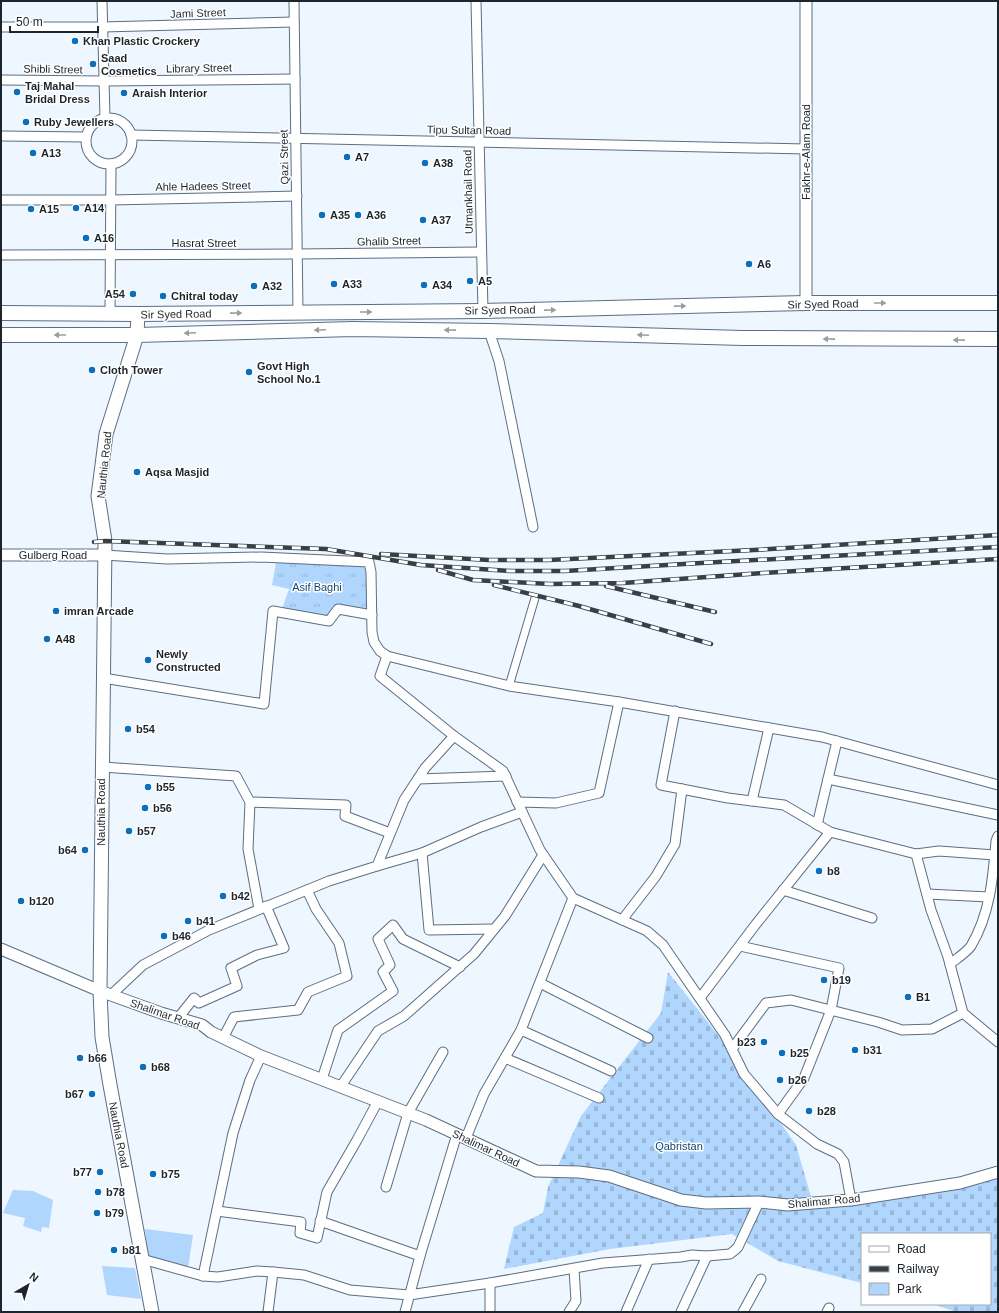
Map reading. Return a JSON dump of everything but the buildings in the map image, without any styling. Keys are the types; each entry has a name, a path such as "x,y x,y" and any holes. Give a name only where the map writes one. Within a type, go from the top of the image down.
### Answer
{"main road":[{"name":"Sir Syed Road","path":"1,313 138,314 483,311 806,303 998,303"},
{"path":"483,311 489,331"},
{"name":"Nauthia Road","path":"138,314 137,335 106,434 98,496 104,541 102,767 106,993 102,1037 152,1312"},
{"name":"Sir Syed Road","path":"1,334 137,335 353,329 743,338 998,340"}],"street":[{"path":"102,1 105,118"},
{"name":"Qazi Street","path":"294,1 298,312"},
{"name":"Utmankhail Road","path":"476,1 483,311"},
{"name":"Fakhr-e-Alam Road","path":"806,1 806,303"},
{"name":"Jami Street","path":"1,27 102,28 294,22"},
{"name":"Library Street","path":"104,81 295,79"},
{"name":"Shibli Street","path":"1,80 104,81"},
{"path":"105,118 112,118 124,123 129,129 131,135 131,148 128,154 117,163 104,164 97,161 88,150 86,144 86,136 92,124 105,118"},
{"name":"Tipu Sultan Road","path":"131,135 806,149"},
{"path":"1,136 86,136"},
{"path":"110,313 111,164"},
{"name":"Ahle Hadees Street","path":"1,200 110,200 297,196"},
{"name":"Ghalib Street","path":"297,254 481,252"},
{"name":"Hasrat Street","path":"1,255 297,254"},
{"path":"489,331 499,361 533,527"},
{"path":"104,555 167,559 261,557 370,562 372,632 374,642 380,651 387,656 509,686 675,711 822,737 998,785"},
{"name":"Gulberg Road","path":"1,556 104,555"},
{"path":"509,686 535,598"},
{"path":"103,678 264,704 272,610 329,621 338,609 372,615"},
{"path":"387,656 380,676 454,736 503,771 544,855 573,898 647,931 663,945 725,1035 744,1074 778,1114 817,1144 838,1154 844,1162 852,1200"},
{"path":"518,802 556,803 598,793 619,702"},
{"path":"675,711 661,785 728,798 784,805 830,832 916,854 939,851 995,855"},
{"path":"752,801 769,728"},
{"path":"377,866 404,800 425,768 454,736"},
{"path":"817,825 837,741"},
{"path":"102,767 236,776 250,802 248,850 262,908 284,948 257,955 231,968 237,986 199,1003 194,998 178,1018"},
{"path":"418,779 506,776"},
{"path":"828,779 998,816"},
{"path":"622,920 656,876 675,844 682,789"},
{"path":"250,802 346,805 345,816 390,833"},
{"path":"106,993 143,965 209,930 329,881 422,853 481,827 522,812"},
{"path":"700,998 783,890 830,832"},
{"path":"950,964 970,947 986,915 998,836"},
{"path":"422,853 429,930 494,929"},
{"path":"916,854 926,894 950,964 963,1012 998,1042"},
{"path":"341,1086 378,1031 404,1016 474,954 505,916 544,855"},
{"path":"223,1038 234,1018 298,1010 308,992 347,976 339,943 316,909 307,890"},
{"path":"783,890 872,918"},
{"path":"926,894 989,897"},
{"path":"405,1312 420,1256 461,1136 522,1030 573,898"},
{"path":"322,1079 338,1030 393,991 383,972 390,965 378,939 393,925 403,939 460,967"},
{"path":"740,946 840,968 831,1010 804,1078 778,1114"},
{"name":"Shalimar Road","path":"1,949 106,993 160,1013 202,1025 211,1032 261,1056 408,1113 536,1171 579,1172 609,1176 681,1200 706,1203 759,1202 788,1205 852,1200 960,1183 998,1172"},
{"path":"540,983 648,1038"},
{"path":"732,1049 766,1003 792,1000 878,1022 902,1030 932,1029 963,1012"},
{"path":"522,1030 611,1071"},
{"path":"386,1187 408,1113 443,1052"},
{"path":"203,1276 233,1133 250,1080 261,1056"},
{"path":"505,1058 599,1098"},
{"path":"217,1211 301,1222 300,1233 316,1238 327,1192 378,1101"},
{"path":"142,1259 203,1276 218,1277 256,1270 304,1275 350,1290 409,1295 490,1283 603,1263 692,1255 707,1256 730,1254 738,1247 759,1202"},
{"path":"320,1221 420,1256"},
{"path":"681,1312 707,1256"},
{"path":"626,1312 649,1259"},
{"path":"569,1312 576,1301 574,1269"},
{"path":"268,1312 273,1272"},
{"path":"743,1312 761,1279"},
{"path":"490,1283 490,1312"}],"green space":[{"name":"Asif Baghi","path":"277,557 366,562 372,615 337,606 325,621 281,612 289,589 272,585"},
{"name":"Qabristan","path":"668,972 734,1055 796,1145 812,1200 901,1192 998,1174 998,1312 957,1312 935,1305 991,1305 991,1233 861,1233 861,1283 778,1261 732,1234 610,1249 504,1269 514,1227 543,1213 548,1187 581,1116 661,1013"},
{"path":"13,1190 33,1191 53,1200 49,1228 42,1227 41,1232 23,1226 25,1218 3,1213"},
{"path":"145,1229 193,1235 188,1268 148,1257"},
{"path":"102,1266 135,1268 141,1299 107,1295"}],"railway":[{"path":"381,554 489,560 549,560 754,550 998,535"},
{"path":"94,542 105,541 326,549 421,565 510,571 565,571 998,547"},
{"path":"438,570 473,580 550,584 623,583 998,559"},
{"path":"494,585 579,606 711,644"},
{"path":"606,586 715,612"}],"place":[{"name":"Khan Plastic Crockery","path":"75,41"},
{"name":"Saad Cosmetics","path":"93,64"},
{"name":"Taj Mahal Bridal Dress","path":"17,92"},
{"name":"Araish Interior","path":"124,93"},
{"name":"Ruby Jewellers","path":"26,122"},
{"name":"A13","path":"33,153"},
{"name":"A7","path":"347,157"},
{"name":"A38","path":"425,163"},
{"name":"A14","path":"76,208"},
{"name":"A15","path":"31,209"},
{"name":"A35","path":"322,215"},
{"name":"A36","path":"358,215"},
{"name":"A37","path":"423,220"},
{"name":"A16","path":"86,238"},
{"name":"A6","path":"749,264"},
{"name":"A5","path":"470,281"},
{"name":"A33","path":"334,284"},
{"name":"A34","path":"424,285"},
{"name":"A32","path":"254,286"},
{"name":"A54","path":"133,294"},
{"name":"Chitral today","path":"163,296"},
{"name":"Cloth Tower","path":"92,370"},
{"name":"Govt High School No.1","path":"249,372"},
{"name":"Aqsa Masjid","path":"137,472"},
{"name":"imran Arcade","path":"56,611"},
{"name":"A48","path":"47,639"},
{"name":"Newly Constructed","path":"148,660"},
{"name":"b54","path":"128,729"},
{"name":"b55","path":"148,787"},
{"name":"b56","path":"145,808"},
{"name":"b57","path":"129,831"},
{"name":"b64","path":"85,850"},
{"name":"b8","path":"819,871"},
{"name":"b42","path":"223,896"},
{"name":"b120","path":"21,901"},
{"name":"b41","path":"188,921"},
{"name":"b46","path":"164,936"},
{"name":"b19","path":"824,980"},
{"name":"B1","path":"908,997"},
{"name":"b23","path":"764,1042"},
{"name":"b31","path":"855,1050"},
{"name":"b25","path":"782,1053"},
{"name":"b66","path":"80,1058"},
{"name":"b68","path":"143,1067"},
{"name":"b26","path":"780,1080"},
{"name":"b67","path":"92,1094"},
{"name":"b28","path":"809,1111"},
{"name":"b77","path":"100,1172"},
{"name":"b75","path":"153,1174"},
{"name":"b78","path":"98,1192"},
{"name":"b79","path":"97,1213"},
{"name":"b81","path":"114,1250"}]}
